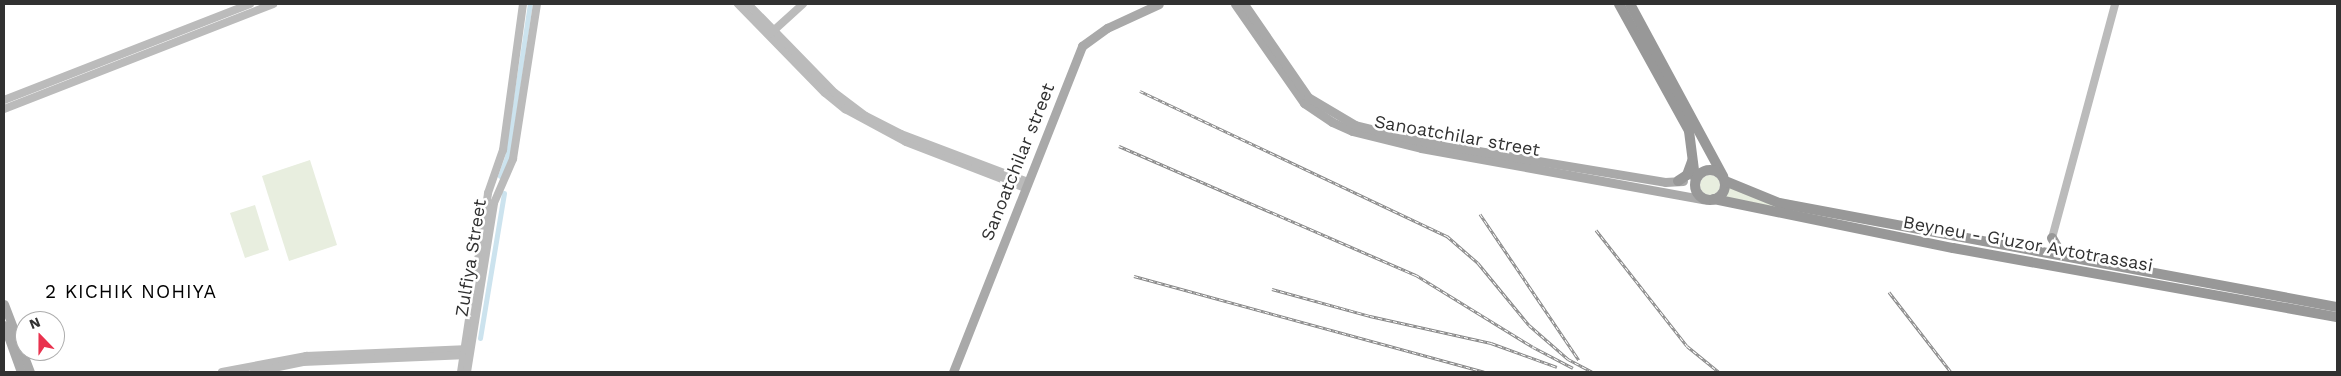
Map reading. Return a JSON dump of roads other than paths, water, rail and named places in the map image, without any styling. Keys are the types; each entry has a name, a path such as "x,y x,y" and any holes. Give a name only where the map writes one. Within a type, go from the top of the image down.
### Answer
{"highway":[{"path":"1618,4 1689,131 1694,152 1696,190 1703,198 1714,200 1723,193 1724,179 1630,4"},
{"path":"1678,181 1687,175 1694,152"},
{"path":"1695,178 1708,170 1766,199 2071,258 2191,285 2337,307"},
{"name":"Beyneu - G'uzor Avtotrassasi","path":"1714,200 1953,248 2191,285 2337,317"},
{"path":"1804,207 1814,202"},
{"path":"2035,251 2043,249 2052,238 2060,252 2071,258"}],"main road":[{"path":"4,100 250,4"},
{"path":"4,109 273,4"},
{"name":"Zulfiya Street","path":"467,372 467,352 488,193 503,150 523,4"},
{"name":"Zulfiya Street","path":"461,372 467,352 494,203 513,159 537,4"},
{"path":"738,4 834,93 866,116 901,134 1024,184"},
{"path":"748,4 771,34"},
{"path":"771,34 803,4"},
{"name":"Sanoatchilar street","path":"953,372 1070,60 1080,43 1106,24 1148,4"},
{"name":"Sanoatchilar street","path":"948,372 1082,46 1107,28 1159,4"},
{"name":"Sanoatchilar street","path":"1235,4 1304,103 1332,122 1363,135 1421,148 1508,159"},
{"name":"Sanoatchilar street","path":"1244,4 1308,97 1336,116 1399,137 1703,198"},
{"path":"2052,238 2114,4"},
{"path":"1508,159 1665,182 1695,178"},
{"path":"4,304 30,372"},
{"path":"4,325 20,372"},
{"path":"222,372 306,356 467,352"},
{"path":"254,372 303,362 467,352"}],"waterway":[{"path":"500,176 507,157 530,4"},
{"path":"480,338 504,193"}],"railway":[{"path":"1140,91 1447,236 1478,263 1529,325 1568,359 1592,372"},
{"path":"1119,146 1416,275 1533,347 1573,368"},
{"path":"1480,214 1579,360"},
{"path":"1596,230 1687,346 1719,372"},
{"path":"1134,276 1484,372"},
{"path":"1272,289 1370,316 1491,343 1557,367"},
{"path":"1889,292 1951,372"}],"district":[{"name":"2 KICHIK NOHIYA","path":"131,292"}]}
